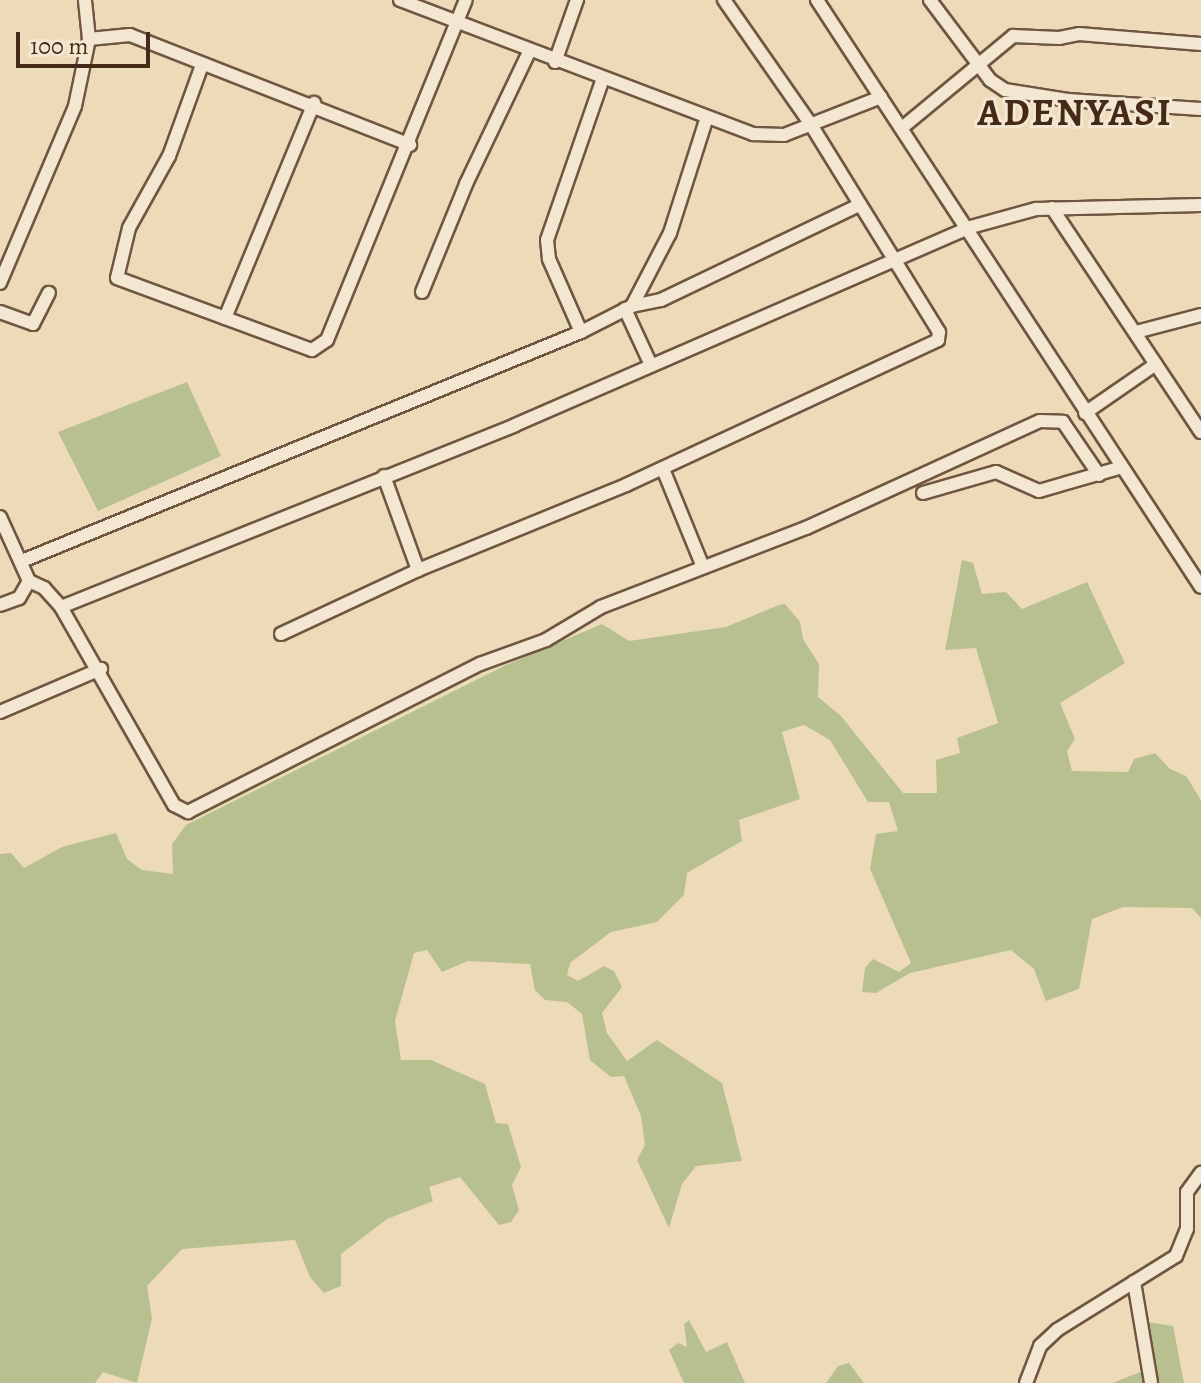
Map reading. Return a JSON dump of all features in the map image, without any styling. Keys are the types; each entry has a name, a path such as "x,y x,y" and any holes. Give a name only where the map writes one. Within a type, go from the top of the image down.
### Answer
{"street":[{"path":"0,283 75,106 89,39 85,0"},
{"path":"400,0 706,120 769,136 812,126 881,97"},
{"path":"202,65 169,156 129,228 117,278 298,349 320,347 410,145 466,0"},
{"path":"555,62 577,0"},
{"path":"281,634 418,570 663,469 932,347 939,332 812,126 724,0"},
{"path":"817,0 903,127 1085,413 1201,587"},
{"path":"930,0 978,65 1005,90 1068,100 1201,109"},
{"path":"903,127 1013,36 1059,38 1079,34 1201,44"},
{"path":"89,39 130,35 202,65 314,103 410,145"},
{"path":"422,292 466,184 529,52"},
{"path":"581,332 546,247 602,81"},
{"path":"225,318 314,103"},
{"path":"651,365 629,308 670,233 706,120"},
{"path":"22,561 581,332 629,308 661,300 859,205"},
{"path":"61,607 651,365 967,228 1052,208 1201,205"},
{"path":"1052,208 1201,432"},
{"path":"0,312 33,324 49,293"},
{"path":"1136,332 1201,315"},
{"path":"1085,413 1156,364"},
{"path":"0,517 29,581 44,588 61,607 101,669 174,805 188,812 480,664 546,640 601,607 806,528 1040,421 1063,422 1099,475"},
{"path":"923,493 982,473 996,472 1039,491 1122,467"},
{"path":"663,469 703,567"},
{"path":"384,476 418,570"},
{"path":"0,605 19,598 29,581"},
{"path":"0,711 101,669"},
{"path":"1026,1383 1040,1346 1057,1330 1172,1260 1185,1242 1187,1192 1201,1173"},
{"path":"1134,1282 1151,1383"}],"green space":[{"path":"187,382 221,456 98,511 58,432"},
{"path":"962,560 973,563 982,594 1006,592 1022,609 1087,582 1125,663 1060,703 1075,739 1067,751 1072,771 1128,772 1134,759 1155,753 1170,769 1186,776 1201,800 1201,918 1192,908 1123,907 1092,919 1079,989 1046,1001 1034,969 1011,950 910,973 876,993 862,992 865,968 873,959 899,972 911,963 870,869 876,834 898,831 889,802 868,802 830,740 804,725 782,732 800,799 739,820 742,841 687,873 684,895 657,922 611,932 570,963 567,975 578,981 604,966 614,971 622,987 602,1013 607,1033 627,1061 657,1040 722,1083 742,1161 696,1166 682,1184 669,1228 637,1160 645,1145 641,1116 624,1076 611,1077 590,1060 582,1014 567,1002 545,1000 535,990 530,964 468,961 442,972 427,950 414,953 395,1021 401,1060 431,1060 485,1084 496,1123 508,1124 521,1167 512,1185 519,1210 511,1222 499,1225 460,1177 429,1187 433,1201 387,1219 341,1254 341,1286 324,1293 310,1277 295,1240 182,1249 147,1286 152,1318 137,1383 103,1372 95,1383 0,1383 0,854 11,853 24,868 62,847 116,833 127,859 142,870 173,874 172,844 186,825 506,665 602,624 629,641 726,627 785,604 800,622 803,639 819,664 818,697 841,716 903,793 937,793 936,760 960,753 957,738 998,723 976,648 945,650"},
{"path":"689,1320 706,1352 727,1342 745,1383 684,1383 669,1350 678,1343 687,1347 684,1324"},
{"path":"1148,1322 1173,1326 1184,1383 1112,1383 1143,1371"},
{"path":"849,1363 864,1383 826,1383 838,1366"}],"district":[{"name":"ADENYASI","path":"1075,113"}]}
